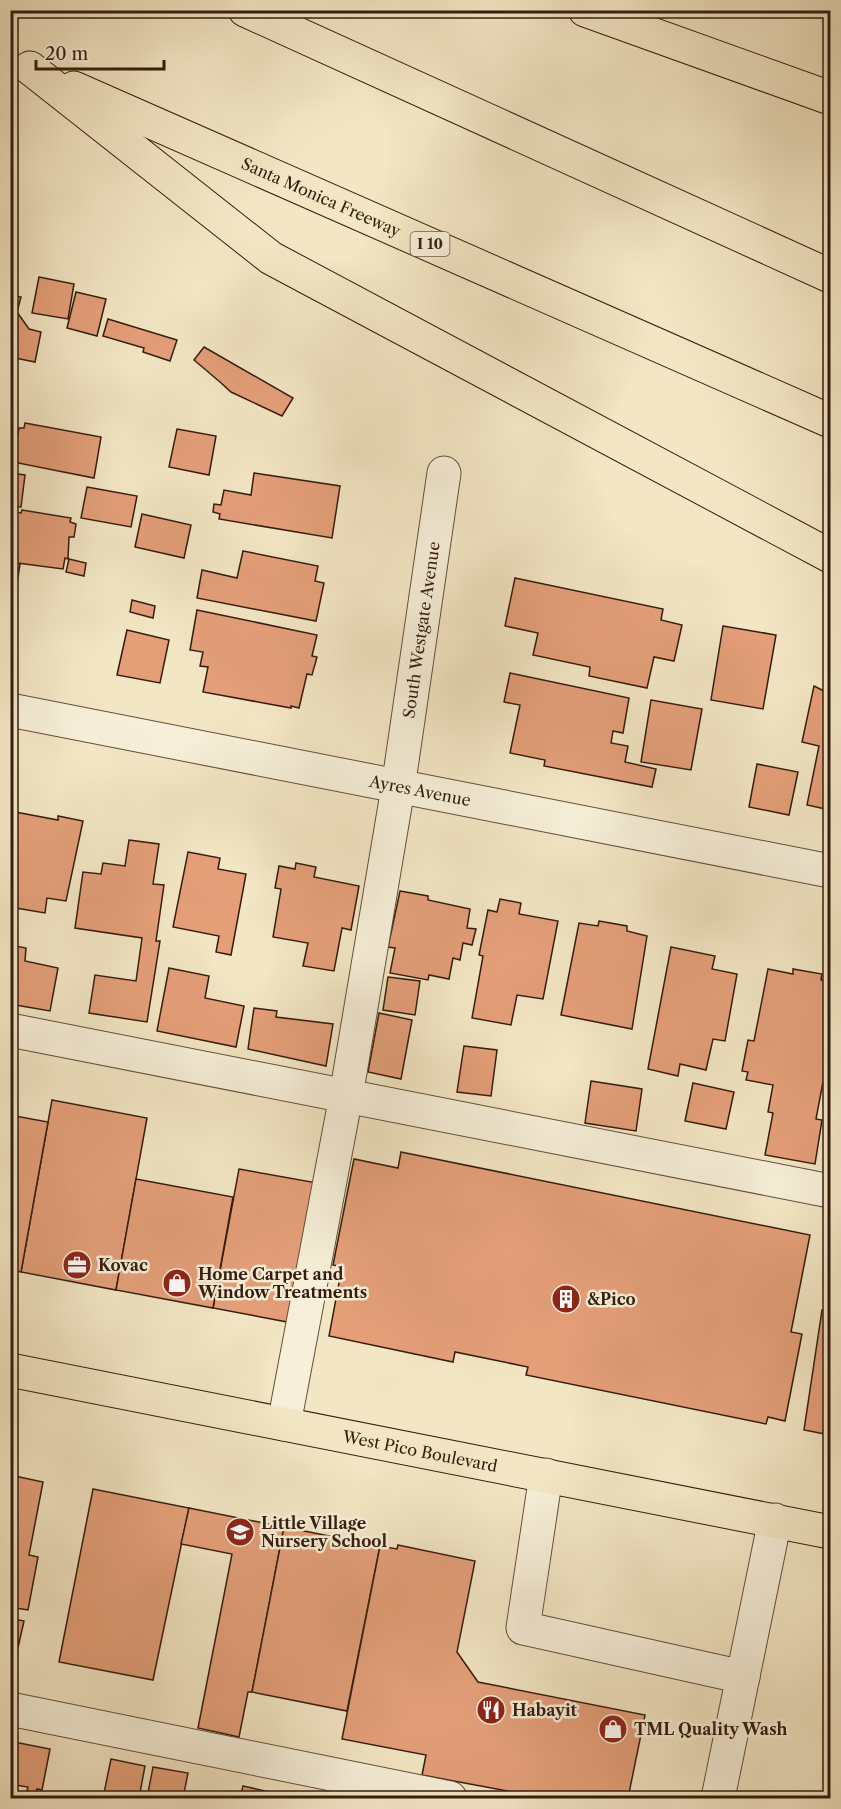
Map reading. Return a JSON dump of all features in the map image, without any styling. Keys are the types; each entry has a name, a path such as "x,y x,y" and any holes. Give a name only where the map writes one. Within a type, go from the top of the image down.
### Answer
{"main road":[{"path":"245,10 831,276"},
{"path":"585,10 831,98"},
{"path":"20,63 271,258 831,556"},
{"name":"Santa Monica Freeway","path":"20,63 831,421"},
{"name":"West Pico Boulevard","path":"10,1370 831,1532"}],"street":[{"name":"South Westgate Avenue","path":"284,1424 346,1096 398,788 444,473"},
{"name":"Ayres Avenue","path":"10,710 398,788 831,871"},
{"path":"10,1030 831,1191"},
{"path":"546,1475 523,1628 743,1677"},
{"path":"718,1798 775,1520"},
{"path":"10,1709 450,1798"}],"building":[{"path":"39,277 74,284 68,319 32,313"},
{"path":"76,292 106,299 97,336 67,328"},
{"path":"10,295 21,297 17,312 29,329 41,332 35,362 10,357"},
{"path":"108,319 177,340 170,361 143,352 144,348 103,336"},
{"path":"204,347 293,398 282,416 231,392 194,360"},
{"path":"25,423 101,437 94,478 13,462 19,428 24,428"},
{"path":"177,429 216,436 209,475 169,467"},
{"path":"10,473 25,475 21,507 10,506"},
{"path":"254,473 340,486 332,538 219,519 220,514 213,512 214,504 221,505 224,490 251,495"},
{"path":"87,487 137,496 131,527 81,518"},
{"path":"22,510 71,518 70,522 76,524 74,537 69,537 68,559 65,558 63,569 10,562 10,511 21,513"},
{"path":"142,514 191,525 184,558 135,547"},
{"path":"243,551 318,566 315,581 324,583 316,621 197,598 202,570 237,578"},
{"path":"69,559 86,563 84,576 66,572"},
{"path":"10,562 20,564 12,617 10,616"},
{"path":"515,578 663,609 661,620 682,625 674,661 654,657 647,688 589,676 590,667 533,655 538,633 505,626"},
{"path":"132,600 155,606 153,618 130,612"},
{"path":"197,610 317,635 312,656 317,657 312,675 307,674 299,708 203,692 208,667 200,666 203,652 190,650"},
{"path":"723,626 776,635 763,709 711,700"},
{"path":"127,630 169,640 160,683 117,675"},
{"path":"510,673 629,698 623,733 613,731 611,743 628,746 625,762 656,769 652,787 544,766 545,760 510,753 520,705 504,702"},
{"path":"814,686 830,694 830,810 807,805 819,746 802,742"},
{"path":"651,700 702,709 691,770 641,762"},
{"path":"757,764 798,772 789,815 749,807"},
{"path":"10,811 58,820 58,816 83,821 66,901 47,898 45,913 10,907"},
{"path":"129,840 159,844 153,884 164,885 156,941 160,941 147,1022 89,1013 95,975 136,981 142,938 75,928 83,872 101,874 103,863 125,866"},
{"path":"188,852 220,858 218,869 246,874 231,955 216,952 219,936 173,927"},
{"path":"296,863 316,867 314,877 359,886 351,930 342,928 334,971 303,966 308,943 273,937 281,889 275,888 279,866 295,869"},
{"path":"400,891 428,896 428,900 470,909 467,928 476,929 472,945 463,943 460,960 453,958 449,979 429,975 428,980 390,973 395,948 388,947"},
{"path":"500,899 521,903 519,914 558,921 543,999 517,995 511,1025 472,1018 483,956 479,955 488,910 497,912"},
{"path":"599,921 627,926 627,931 647,936 632,1029 561,1015 579,923 598,926"},
{"path":"10,945 26,948 25,961 58,968 50,1011 10,1004"},
{"path":"671,947 715,956 712,969 737,974 725,1041 713,1039 706,1070 680,1064 678,1076 648,1069"},
{"path":"169,968 209,976 205,998 244,1006 236,1047 157,1031"},
{"path":"768,969 793,974 793,969 822,974 821,980 830,982 830,1020 825,1049 829,1050 816,1119 822,1120 815,1164 765,1155 773,1113 768,1112 773,1085 746,1080 748,1072 742,1071 748,1040 754,1041"},
{"path":"388,977 420,981 415,1015 383,1010"},
{"path":"254,1008 277,1011 276,1017 333,1024 326,1066 248,1049"},
{"path":"379,1013 412,1020 401,1079 368,1072"},
{"path":"464,1046 497,1050 491,1096 457,1092"},
{"path":"591,1081 642,1089 636,1131 585,1123"},
{"path":"693,1083 734,1092 726,1129 685,1121"},
{"path":"52,1100 147,1118 116,1290 21,1272"},
{"path":"10,1115 48,1122 21,1272 10,1270"},
{"name":"&Pico","path":"401,1152 810,1235 791,1332 802,1334 785,1421 768,1417 766,1424 526,1375 528,1367 455,1352 453,1362 329,1336 342,1267 333,1265 354,1159 398,1168"},
{"path":"239,1169 323,1184 298,1324 213,1308"},
{"path":"136,1179 233,1197 213,1308 116,1290"},
{"path":"830,1299 830,1435 804,1430 822,1310 829,1311"},
{"path":"10,1475 43,1482 29,1555 38,1557 28,1610 10,1607"},
{"path":"93,1489 189,1508 153,1680 59,1662"},
{"path":"189,1508 284,1527 252,1692 248,1692 239,1737 198,1728 232,1554 181,1544"},
{"path":"284,1527 380,1546 347,1711 252,1692"},
{"path":"398,1545 475,1561 457,1652 478,1682 645,1715 628,1798 544,1798 422,1775 426,1755 342,1739 380,1546 397,1549"},
{"path":"10,1618 24,1621 10,1683"},
{"path":"14,1742 50,1749 42,1790 37,1789 36,1793 27,1791 28,1787 10,1784 10,1760"},
{"path":"111,1759 145,1766 139,1798 103,1798"},
{"path":"153,1767 188,1773 183,1798 147,1798"},
{"path":"243,1786 279,1794 278,1798 240,1798"}],"place":[{"name":"Kovac","path":"77,1265"},
{"name":"Home Carpet and Window Treatments","path":"177,1283"},
{"name":"&Pico","path":"566,1299"},
{"name":"Little Village Nursery School","path":"240,1532"},
{"name":"Habayit","path":"491,1710"},
{"name":"TML Quality Wash","path":"613,1729"}]}
